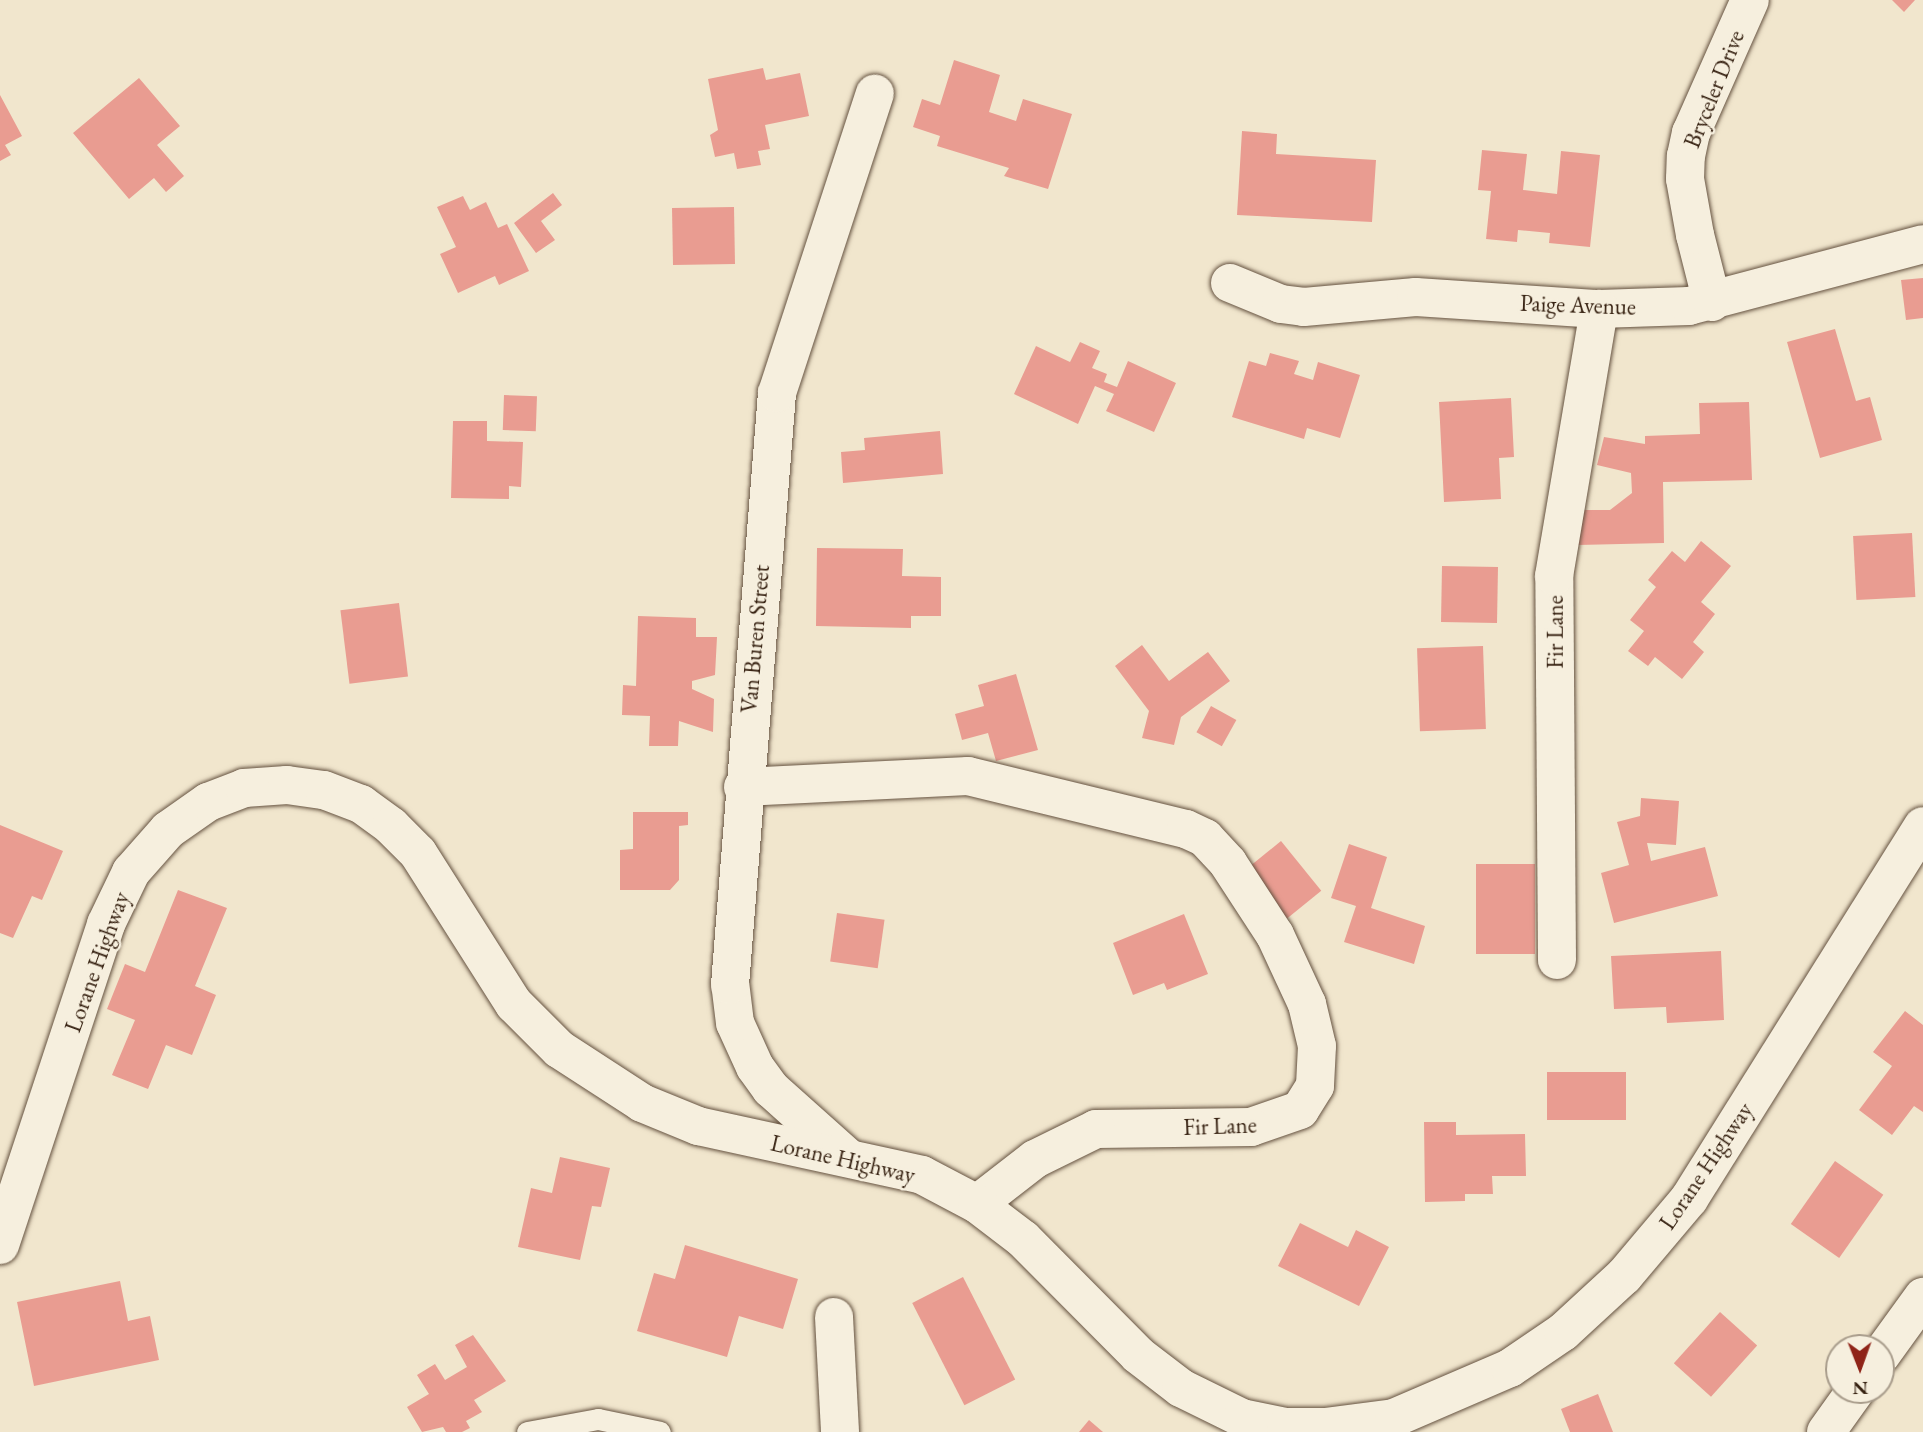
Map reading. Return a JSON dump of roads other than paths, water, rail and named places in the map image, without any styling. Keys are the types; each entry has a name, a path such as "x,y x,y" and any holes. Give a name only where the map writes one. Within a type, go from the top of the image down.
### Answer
{"street":[{"name":"Bryceler Drive","path":"1712,302 1693,224 1686,156 1691,133 1750,0"},
{"name":"Van Buren Street","path":"846,1156 771,1089 744,1048 735,1023 730,985 743,787 777,393 875,94"},
{"name":"Paige Avenue","path":"1230,283 1282,304 1304,307 1416,297 1599,309 1712,302 1923,244"},
{"name":"Fir Lane","path":"1557,960 1554,576 1599,309"},
{"name":"Fir Lane","path":"743,787 968,776 1186,829 1205,838 1228,863 1275,935 1307,1004 1318,1064 1310,1100 1288,1117 1251,1127 1096,1129 1035,1159 977,1204"},
{"name":"Lorane Highway","path":"0,1245 106,924 131,872 167,830 208,802 244,788 286,785 324,790 361,804 391,826 418,853 514,1004 559,1049 642,1103 698,1126 846,1156 922,1175 977,1204 1023,1239 1138,1355 1181,1388 1242,1418 1286,1427 1325,1427 1394,1418 1453,1396 1510,1368 1563,1332 1624,1276 1689,1199 1923,827"},
{"path":"1895,1336 1923,1297"},
{"path":"834,1317 841,1432"},
{"path":"1826,1432 1846,1404"}],"lane":[{"path":"527,1432 598,1419 660,1432"}]}
